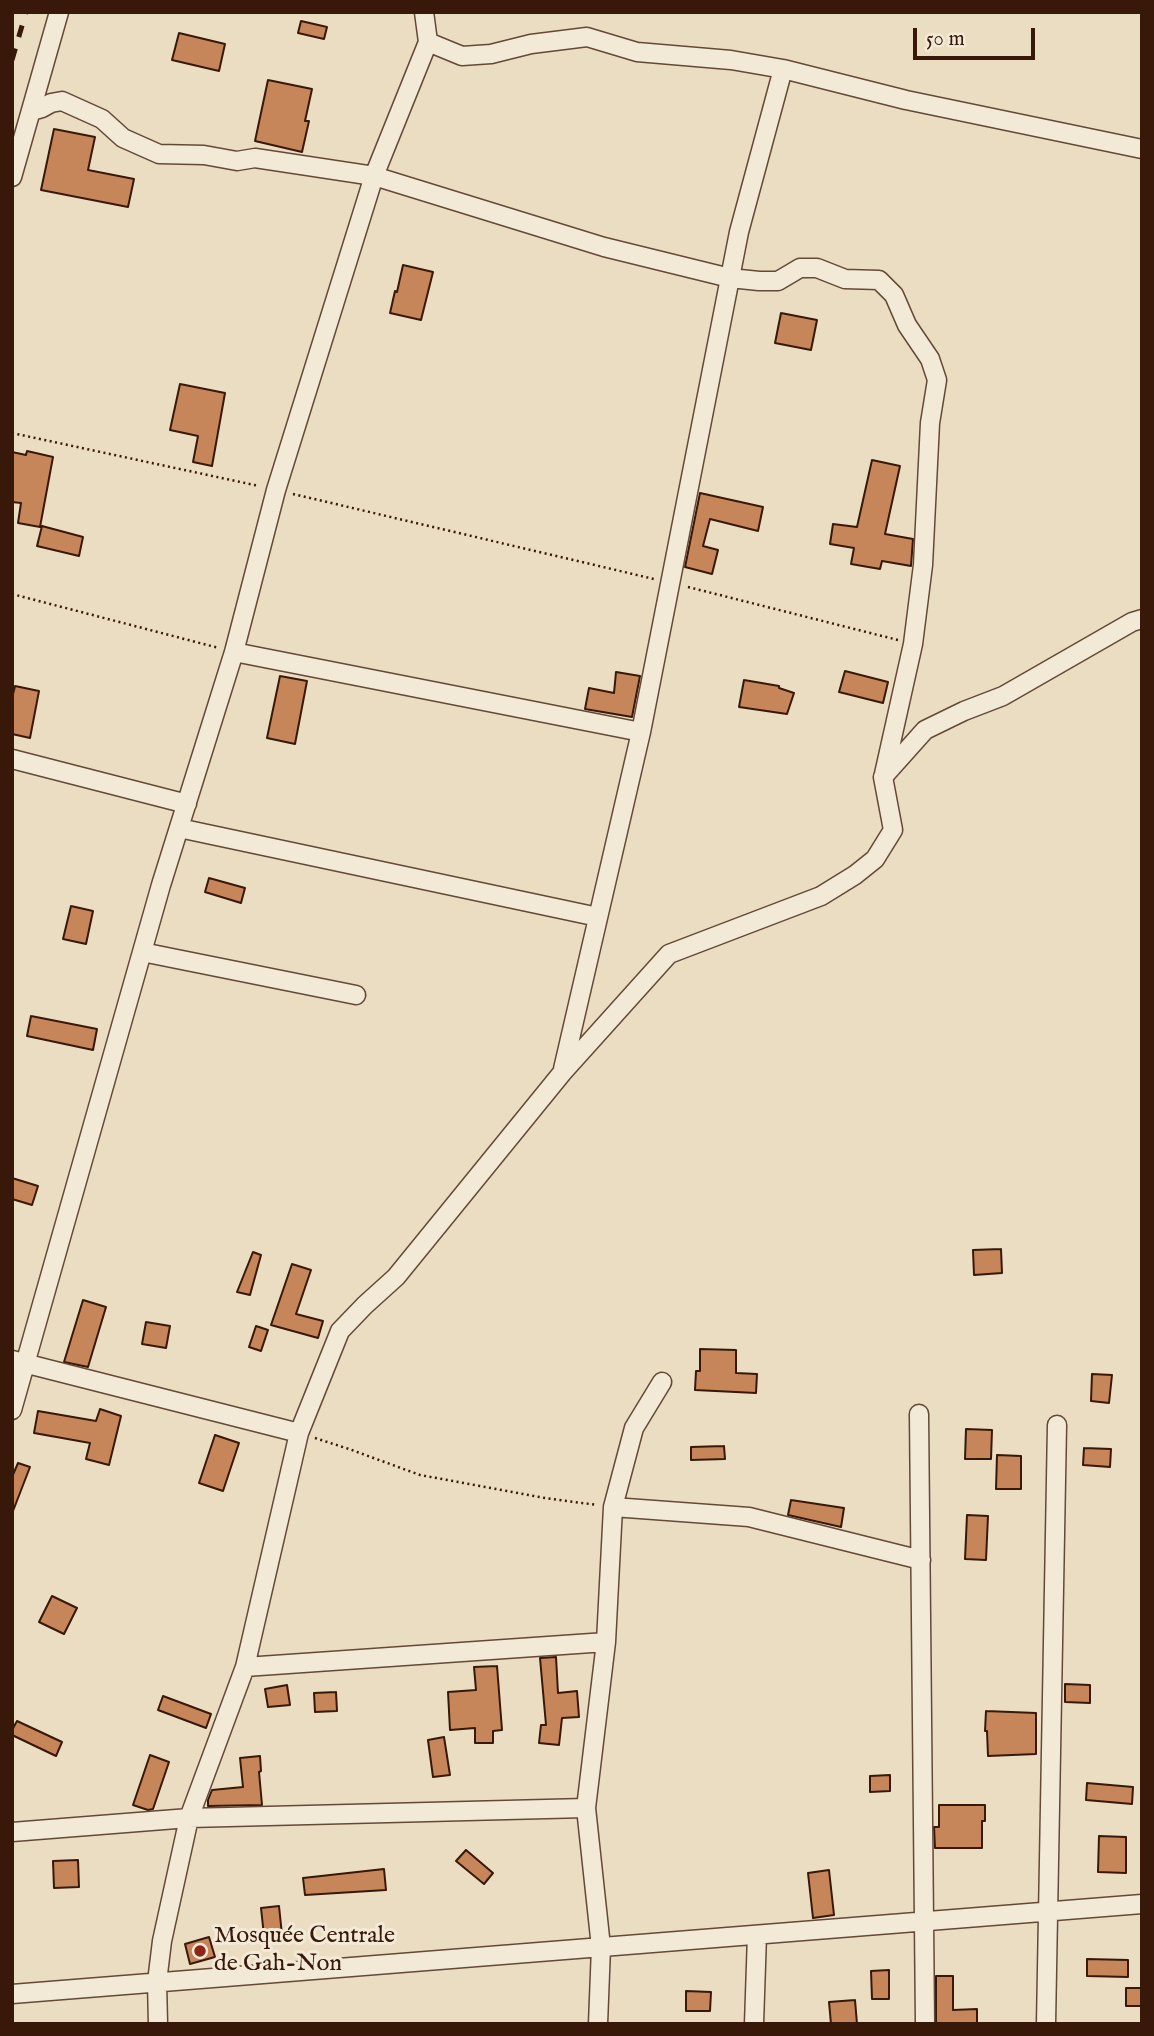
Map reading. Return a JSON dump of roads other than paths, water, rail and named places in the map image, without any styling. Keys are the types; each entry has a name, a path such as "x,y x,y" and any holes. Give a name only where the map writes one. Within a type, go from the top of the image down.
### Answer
{"street":[{"path":"12,177 59,12"},
{"path":"12,1410 19,1362 234,652 276,490 374,176 428,42 425,12"},
{"path":"428,42 462,56 491,54 531,44 587,37 637,52 731,60 783,69 906,100 1142,149"},
{"path":"562,1073 641,732 739,232 783,69"},
{"path":"31,111 62,101 102,119 123,138 159,154 204,155 237,161 255,158 374,176 604,247 730,278 778,281 800,268 817,268 845,279 879,280 894,295 907,325 930,359 937,380 930,423 923,565 913,644 883,777 893,830 875,859 821,897 669,954 562,1073 396,1277 340,1331 299,1433 245,1667 189,1818 162,1941 157,1982 158,2024"},
{"path":"883,777 925,730 1003,696 1132,622 1142,619"},
{"path":"234,652 641,732"},
{"path":"12,759 187,804"},
{"path":"179,828 598,917"},
{"path":"142,952 356,995"},
{"path":"19,1362 299,1433"},
{"path":"598,2024 601,1947 586,1808 606,1642 613,1507 634,1428 662,1382"},
{"path":"919,1414 925,2024"},
{"path":"1046,2024 1057,1425"},
{"path":"613,1507 749,1517 921,1560"},
{"path":"245,1667 606,1642"},
{"path":"12,1832 189,1818 586,1808"},
{"path":"12,1994 1142,1904"},
{"path":"754,2024 757,1934"}],"railway":[{"path":"12,60 26,12"}],"place":[{"name":"Mosquée Centrale de Gah-Non","path":"200,1951"}]}
